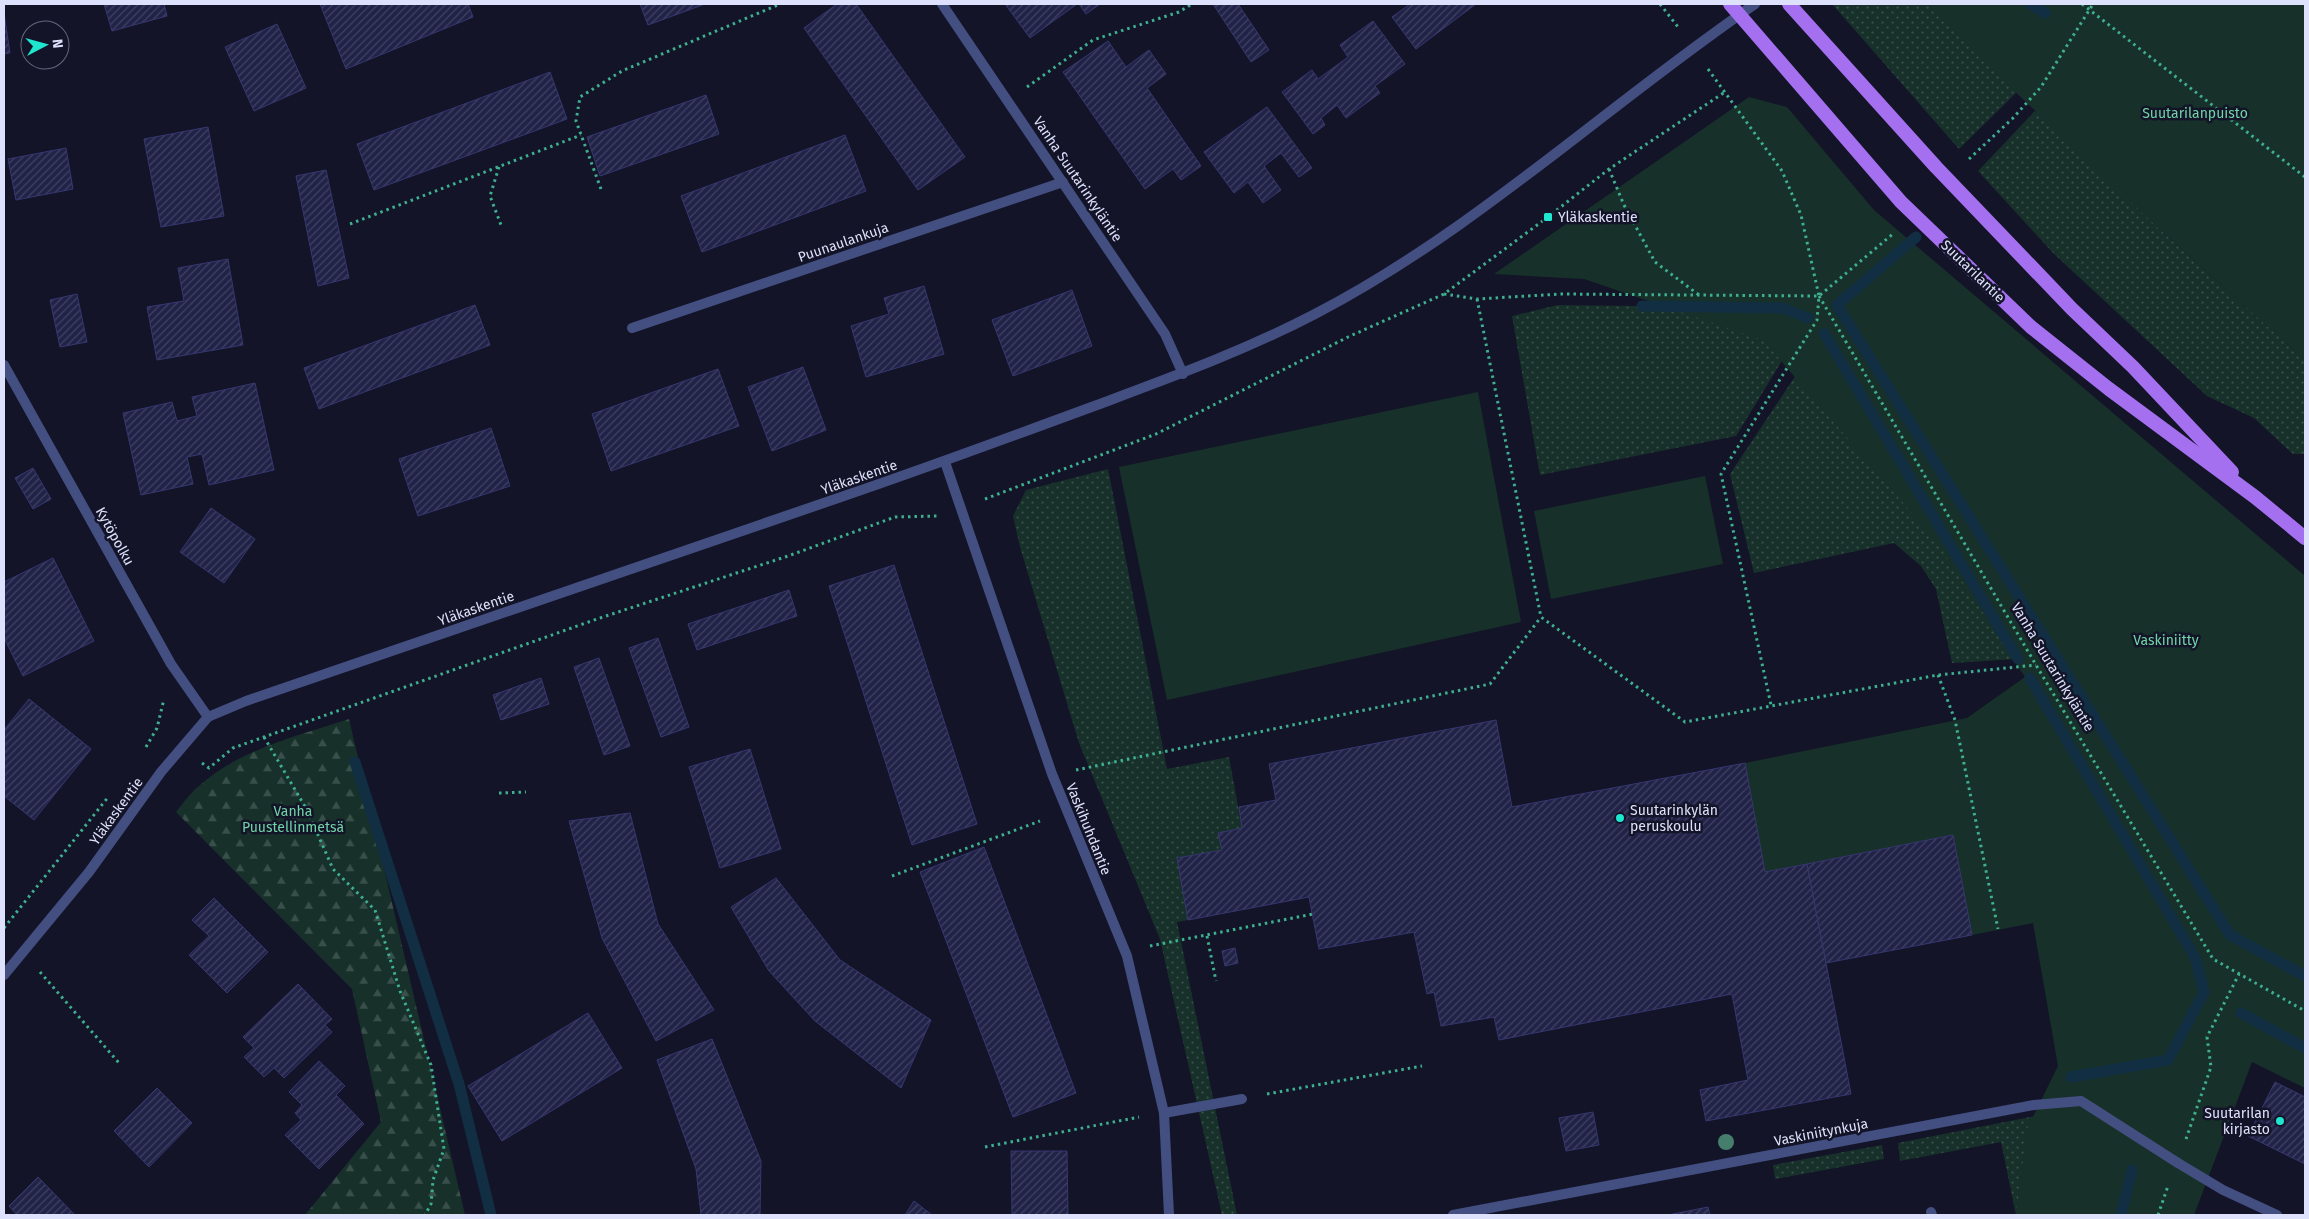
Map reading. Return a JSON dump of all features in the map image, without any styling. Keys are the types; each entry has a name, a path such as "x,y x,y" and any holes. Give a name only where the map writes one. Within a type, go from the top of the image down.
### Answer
{"main road":[{"name":"Suutarilantie","path":"1789,4 1936,167 2072,309 2134,367 2255,496"},
{"name":"Suutarilantie","path":"1734,9 1901,202 2031,327 2109,389 2255,496 2305,538"}],"street":[{"name":"Vanha Suutarinkyläntie","path":"942,4 1166,334 1183,374"},
{"name":"Yläkaskentie","path":"4,975 89,872 161,772 208,717 246,700 945,462 1236,353 1315,314 1370,283 1483,208 1598,120 1734,9 1755,4"},
{"name":"Puunaulankuja","path":"632,328 1063,182"},
{"name":"Kytöpolku","path":"4,364 171,664 208,717"},
{"name":"Vaskihuhdantie","path":"945,462 1052,774 1127,956 1164,1113 1169,1215"},
{"path":"1164,1113 1242,1099"},
{"name":"Vaskiniitynkuja","path":"1453,1215 2034,1105 2081,1101 2223,1190 2277,1215"}],"path":[{"path":"601,189 576,121 580,97 622,71 780,4"},
{"path":"1007,100 1093,40 1179,12 1192,4"},
{"path":"2082,4 2305,177"},
{"path":"1969,159 2013,118 2041,87 2093,4"},
{"path":"1725,92 1782,171 1802,215 1819,296 1817,320 1721,474 1770,705"},
{"path":"350,224 581,135"},
{"path":"499,166 490,196 501,225"},
{"path":"1609,169 1624,205 1655,262 1700,296"},
{"path":"1444,294 1477,300 1561,294 1819,296 1898,229"},
{"name":"Vanha Suutarinkyläntie","path":"1819,296 2036,665 2213,959 2305,1011"},
{"path":"1477,300 1541,617 1685,722 1938,675 2036,665"},
{"path":"1079,769 1490,684 1541,617"},
{"path":"1938,675 1955,720 1998,929"},
{"path":"145,748 157,728 167,689 182,680"},
{"path":"264,737 307,810 333,869 375,910 400,991 431,1065 444,1149 432,1180 431,1204 425,1215"},
{"path":"498,793 526,792"},
{"path":"4,928 111,793"},
{"path":"892,876 1040,822"},
{"path":"1149,946 1313,914"},
{"path":"1207,936 1216,982"},
{"path":"23,954 119,1063"},
{"path":"2158,1215 2211,1067 2207,1037 2239,974"},
{"path":"1242,1099 1422,1066"},
{"path":"985,1147 1135,1118"}],"green space":[{"path":"1832,4 2047,4 2054,47 2016,93 1959,149"},
{"name":"Suutarilanpuisto","path":"1928,4 2305,4 2305,360 2156,226 1984,62"},
{"path":"2088,44 2156,226 2294,350 2305,346 2305,454 2293,454 2254,418 2207,396 2052,252 1978,171 2035,111"},
{"name":"Vaskiniitty","path":"1749,97 1787,107 1874,210 2305,576 2305,1088 2252,1062 2194,1215 2016,1215 2027,1129 2058,1066 2033,923 1972,935 1953,835 1765,872 1745,763 1967,718 2025,677 1936,541 1763,340 1584,279 1494,274"},
{"path":"1558,305 1783,308 1808,318 1736,436 1540,475 1512,316"},
{"path":"1824,333 2018,659 1952,663 1936,589 1921,566 1894,543 1754,573 1730,474"},
{"path":"1478,392 1521,622 1167,700 1119,467"},
{"path":"1108,469 1167,769 1229,757 1242,828 1218,833 1222,850 1177,858 1188,920 1177,922 1237,1215 1222,1215 1160,939 1079,743 1020,547 1013,516 1026,490"},
{"path":"1705,476 1723,564 1551,599 1534,511"},
{"name":"Vanha Puustellinmetsä","path":"349,719 465,1215 305,1215 381,1122 352,989 176,812 196,789 215,773 233,762 270,745"},
{"path":"2056,1112 2068,1215 2016,1215 2001,1142 1900,1161 1898,1143"},
{"path":"1882,1145 1884,1159 1775,1179 1773,1165"}],"building":[{"path":"104,4 164,4 167,16 112,31"},
{"path":"320,4 468,4 473,17 346,69"},
{"path":"640,4 705,4 648,25"},
{"path":"837,4 856,4 965,157 918,190 804,28"},
{"path":"1005,4 1077,4 1030,38"},
{"path":"1079,4 1100,4 1086,14"},
{"path":"1213,4 1238,4 1269,50 1251,62"},
{"path":"1410,4 1476,4 1416,49 1392,17"},
{"path":"4,13 10,53 4,54"},
{"path":"1373,21 1405,64 1375,86 1380,93 1346,118 1337,105 1321,118 1325,125 1313,134 1282,92 1312,70 1318,79 1348,57 1340,45"},
{"path":"277,24 306,88 254,111 225,47"},
{"path":"1108,41 1126,67 1149,50 1166,74 1147,88 1201,166 1181,180 1173,169 1145,189 1063,72"},
{"path":"550,72 567,119 374,190 357,144"},
{"path":"706,95 719,134 600,176 587,137"},
{"path":"1267,107 1312,168 1299,177 1281,153 1264,166 1281,190 1263,203 1248,182 1234,193 1204,152"},
{"path":"208,127 224,216 161,227 144,139"},
{"path":"845,135 866,191 702,252 681,196"},
{"path":"66,148 73,189 16,200 8,159"},
{"path":"326,170 349,278 318,286 296,176"},
{"path":"228,259 243,345 157,360 147,307 184,301 178,268"},
{"path":"924,286 944,354 866,377 851,326 889,314 884,298"},
{"path":"1072,290 1092,346 1013,376 992,320"},
{"path":"77,294 87,342 60,347 50,300"},
{"path":"475,305 490,345 319,409 304,368"},
{"path":"803,367 826,430 772,451 748,387"},
{"path":"718,369 739,426 611,471 592,414"},
{"path":"255,383 274,470 209,485 202,454 187,457 193,484 141,495 123,413 172,402 177,421 197,416 192,397"},
{"path":"491,428 510,486 418,516 399,459"},
{"path":"33,468 51,499 33,509 15,478"},
{"path":"211,508 255,539 224,583 180,552"},
{"path":"53,558 94,641 23,676 4,638 4,582"},
{"path":"894,565 977,824 912,845 829,586"},
{"path":"789,590 797,616 697,650 688,624"},
{"path":"658,638 689,727 661,737 629,648"},
{"path":"599,658 630,746 604,755 574,667"},
{"path":"541,678 549,704 501,720 493,695"},
{"path":"29,699 91,749 34,820 4,796 4,730"},
{"path":"1496,720 1512,807 1745,763 1765,872 1807,864 1851,1094 1706,1121 1700,1090 1748,1080 1732,994 1499,1040 1494,1017 1441,1026 1434,992 1427,994 1414,932 1319,949 1309,897 1188,920 1177,858 1222,850 1218,833 1242,828 1239,807 1276,800 1269,764"},
{"path":"750,749 781,849 720,868 689,767"},
{"path":"630,813 658,924 714,1010 656,1041 602,938 569,821"},
{"path":"1953,835 1972,935 1826,963 1807,864"},
{"path":"984,847 1076,1093 1013,1117 920,872"},
{"path":"776,878 840,960 931,1020 901,1088 815,1021 769,971 731,907"},
{"path":"214,898 268,952 227,993 189,955 209,936 192,920"},
{"path":"1235,948 1238,963 1225,966 1222,951"},
{"path":"298,984 332,1019 325,1025 332,1032 284,1078 274,1068 264,1077 244,1057 254,1048 243,1037"},
{"path":"588,1013 622,1068 502,1141 468,1086"},
{"path":"712,1039 761,1161 760,1215 701,1215 696,1169 657,1060"},
{"path":"319,1061 345,1086 336,1095 364,1124 319,1169 285,1135 301,1120 295,1113 302,1105 289,1092"},
{"name":"Suutarilan kirjasto","path":"2275,1082 2305,1097 2305,1164 2248,1136"},
{"path":"157,1088 192,1123 149,1167 114,1131"},
{"path":"1593,1112 1599,1145 1566,1151 1559,1118"},
{"path":"1011,1151 1067,1151 1068,1215 1012,1215"},
{"path":"38,1177 75,1215 17,1215 9,1206"},
{"path":"914,1201 932,1215 905,1215"},
{"path":"1708,1207 1710,1215 1668,1215"}],"waterway":[{"path":"2031,4 2045,13"},
{"path":"1916,237 1837,305 2230,935 2305,976"},
{"path":"1642,306 1783,308 1808,318"},
{"path":"1824,333 2018,659"},
{"path":"2030,678 2195,957 2204,992 2168,1060 2071,1077"},
{"path":"355,762 459,1084 491,1215"},
{"path":"2241,1013 2305,1048"},
{"path":"2121,1215 2132,1170"}],"place":[{"name":"Yläkaskentie","path":"1548,217"},
{"name":"Suutarinkylän peruskoulu","path":"1620,818"},
{"name":"Suutarilan kirjasto","path":"2280,1121"}]}
